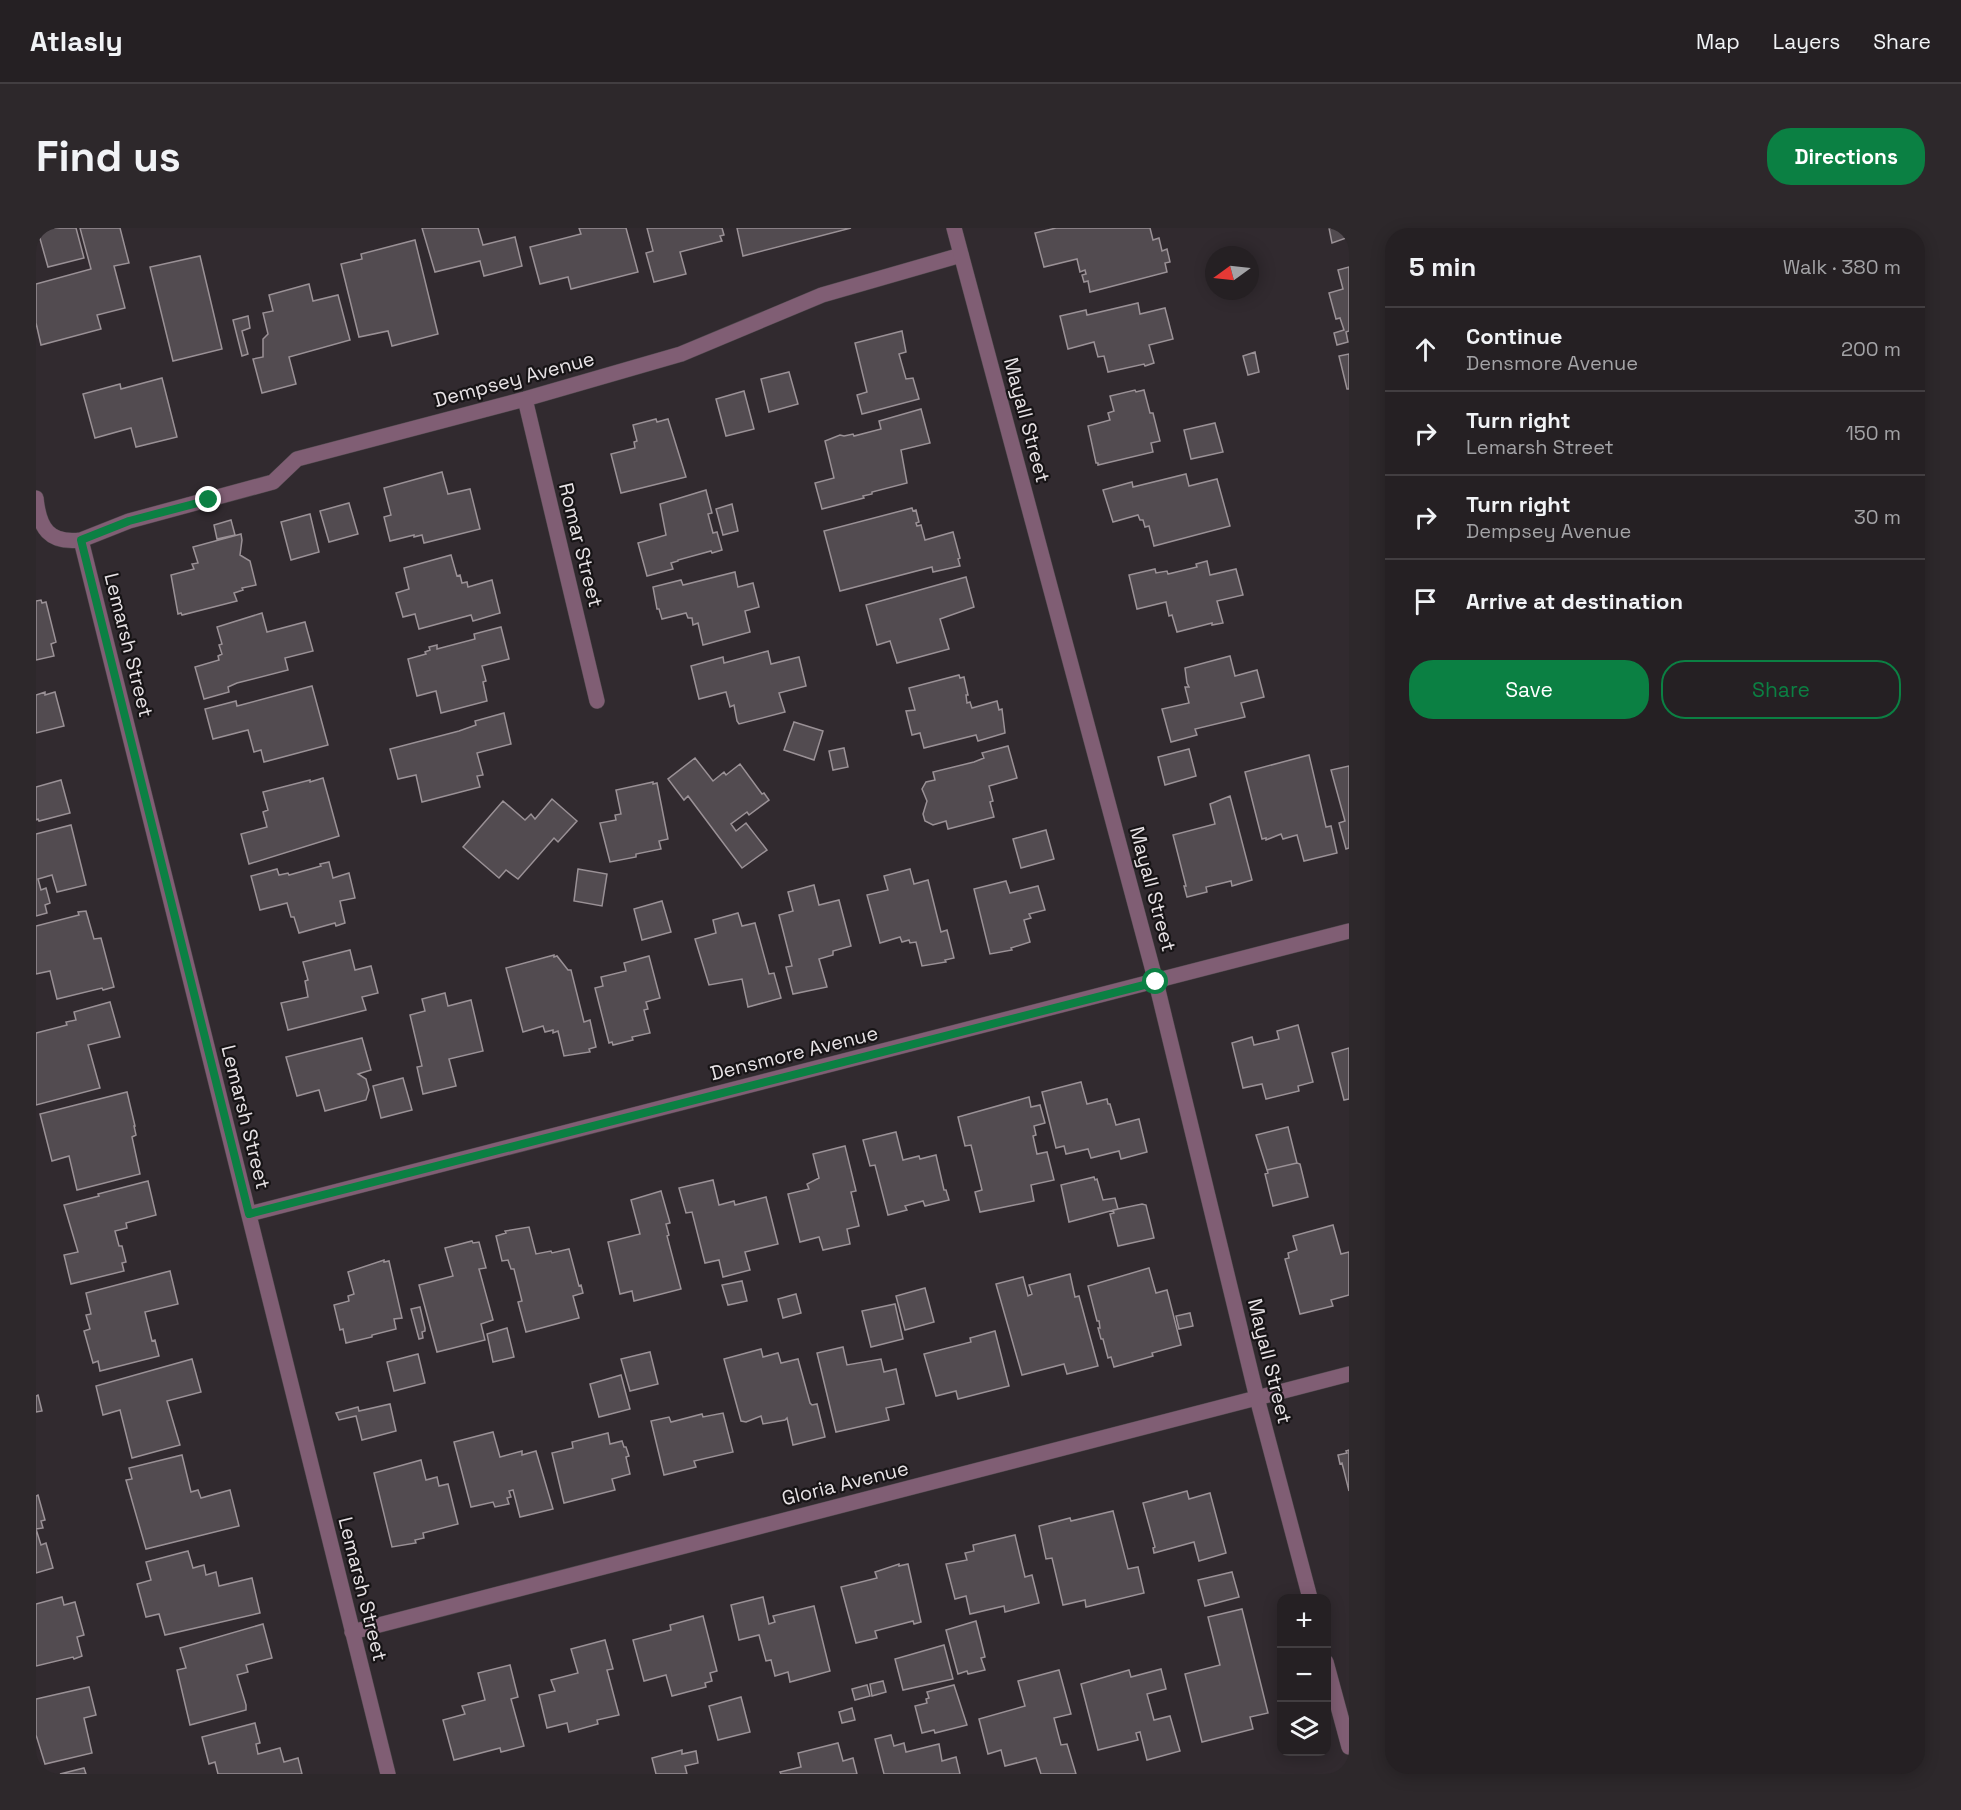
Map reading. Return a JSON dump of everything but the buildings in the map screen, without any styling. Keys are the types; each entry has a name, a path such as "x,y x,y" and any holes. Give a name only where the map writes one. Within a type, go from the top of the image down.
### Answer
{"street":[{"name":"Mayall Street","path":"954,228 1156,982 1257,1398 1309,1594"},
{"name":"Dempsey Avenue","path":"81,540 129,521 273,482 297,459 525,399 681,354 822,295 961,255"},
{"name":"Romar Street","path":"525,399 597,701"},
{"path":"36,498 39,527 67,542 81,540"},
{"name":"Lemarsh Street","path":"81,540 388,1774"},
{"name":"Densmore Avenue","path":"249,1214 1349,931"},
{"name":"Gloria Avenue","path":"352,1632 1349,1374"},
{"path":"1331,1680 1349,1747"}],"route":[{"path":"209,500 129,521 81,540 249,1214 1156,982"}]}
